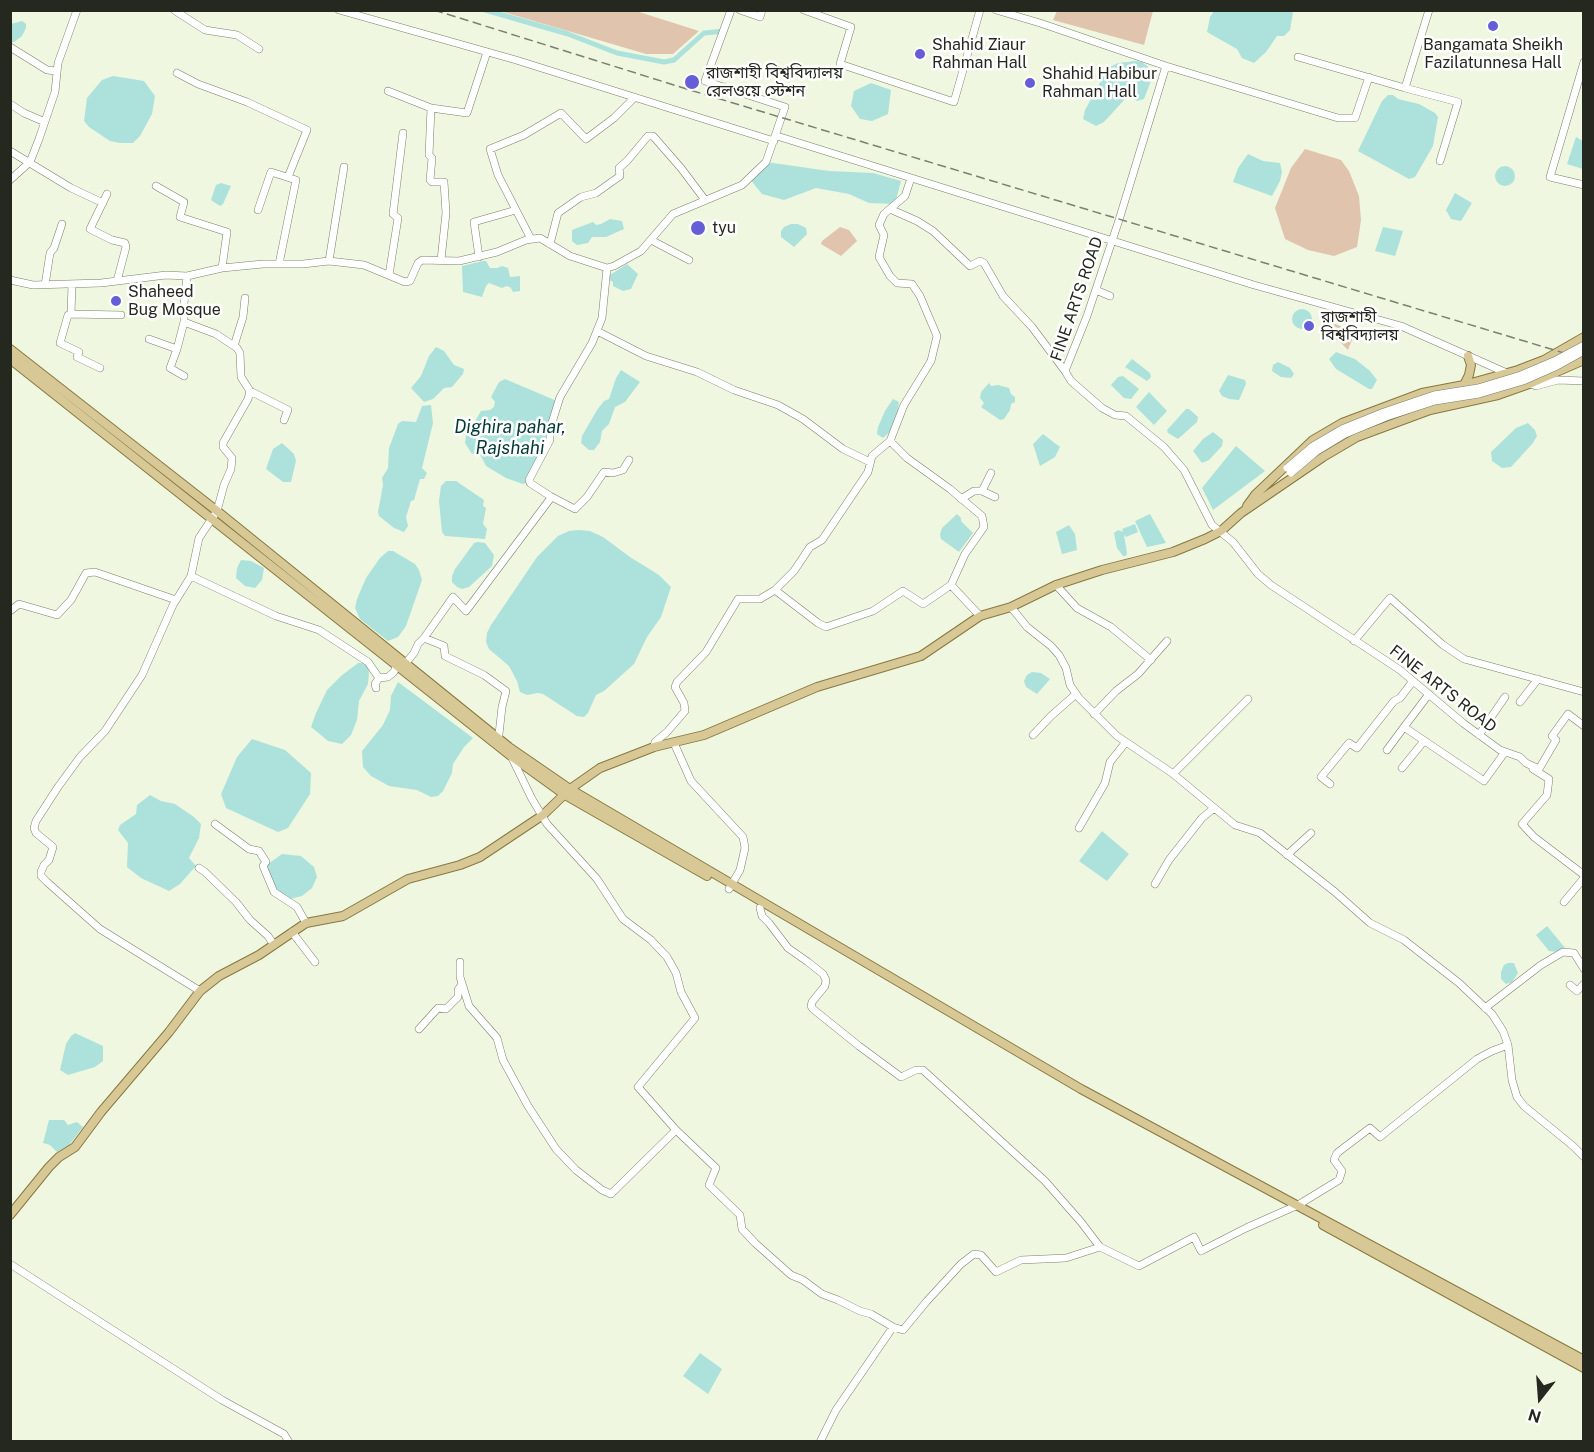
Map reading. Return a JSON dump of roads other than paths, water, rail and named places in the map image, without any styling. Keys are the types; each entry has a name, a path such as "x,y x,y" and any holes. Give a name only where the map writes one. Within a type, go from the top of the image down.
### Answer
{"main road":[{"path":"1241,513 1255,495 1313,440 1342,423 1422,393 1464,385 1544,360 1584,337"},
{"path":"10,349 215,515 396,666 567,792"},
{"path":"1464,385 1471,365 1468,356"},
{"path":"10,359 215,515 405,664 498,742 511,756 567,792 1081,1089 1584,1368"},
{"path":"10,1215 49,1167 59,1157 75,1147 200,991 219,976 260,955 306,923 343,916 408,879 460,865 480,857 543,815 567,792 600,768 654,747 704,735 817,687 921,656 980,616 1011,607 1056,585 1102,570 1173,552 1221,531 1241,513 1323,457 1358,437 1430,410 1498,395 1584,360"},
{"path":"731,887 760,908 1078,1094 1584,1360"}],"street":[{"path":"10,180 30,162 55,92 56,71 77,10"},
{"path":"174,10 205,30 237,35 259,49"},
{"path":"339,10 911,178 1254,285 1401,326 1529,384 1536,386 1558,380 1584,381"},
{"path":"10,280 33,285 72,284 166,275 187,276 222,268 329,261 364,265 410,282 418,263 422,260 459,261 540,238 570,256 607,268 624,262 641,251 673,214 742,186 766,162 786,107 705,81 731,10"},
{"path":"740,10 760,17 762,10"},
{"path":"804,10 851,27 840,64 954,102 980,10"},
{"path":"996,10 1166,66 1338,118 1355,118 1370,77"},
{"path":"1405,88 1429,10"},
{"path":"10,47 47,70 56,71"},
{"path":"388,91 430,108 467,112 487,52"},
{"path":"1298,57 1458,102 1440,161"},
{"path":"1584,62 1551,177 1584,185"},
{"name":"FINE ARTS ROAD","path":"1166,66 1096,290 1065,371 1071,381 1102,408 1116,415 1126,416 1164,447 1184,470 1212,525 1221,531 1258,574 1271,585 1400,670 1479,735 1505,752 1539,769 1556,740 1552,736 1569,714 1584,726"},
{"path":"177,73 307,130 288,177"},
{"path":"531,239 498,175 490,149 524,135 561,113 586,139 614,118 634,98"},
{"path":"10,104 45,122"},
{"path":"430,108 429,155 432,158 430,180 444,182 446,213 441,260"},
{"path":"389,274 398,218 393,214 403,133"},
{"path":"550,244 558,213 581,197 596,193 620,176 618,168 648,136 653,136 705,200"},
{"path":"10,151 71,188 103,203"},
{"path":"329,261 344,167"},
{"path":"258,210 271,172 296,180 279,264"},
{"path":"654,747 655,742 668,732 685,711 684,703 675,687 677,682 706,652 738,599 760,599 775,590 794,571 810,547 822,540 868,472 872,456 890,441 904,405 931,361 937,336 920,296 912,284 897,283 879,257 884,235 879,225 884,214 905,196 911,178"},
{"path":"156,186 184,202 180,217 227,232 222,268"},
{"path":"107,194 90,229 125,243 126,247 117,281"},
{"path":"890,209 933,231 970,266 980,261 984,263 1003,296 1032,327 1065,371"},
{"path":"479,257 474,222 516,210"},
{"path":"45,285 50,253 62,224"},
{"path":"651,240 689,260"},
{"path":"607,268 602,318 592,343 560,397 550,429 550,440 529,480 550,496 574,509 587,497 604,472 613,473 623,470 629,460"},
{"path":"184,376 170,368 184,322 187,276"},
{"path":"72,284 70,314 60,343 79,352 77,357 100,368"},
{"path":"1096,290 1110,296"},
{"path":"234,346 243,316 245,298"},
{"path":"70,314 121,315"},
{"path":"184,322 216,334 234,346 240,353 241,377 250,391 288,410 284,420"},
{"path":"597,331 646,357 697,372 734,390 778,405 803,419 843,449 870,462"},
{"path":"149,339 177,349"},
{"path":"1278,488 1289,471 1313,446 1342,429 1434,395 1478,388 1521,375 1584,345"},
{"path":"1272,479 1289,471 1345,434 1435,401 1479,394 1523,381 1584,351"},
{"path":"200,991 100,928 47,882 41,876 41,872 50,860 52,848 36,833 34,828 36,821 58,787 80,757 105,731 133,689 176,600 191,576 199,538 215,515 231,469 232,458 223,447 223,443 248,399 250,391"},
{"path":"775,590 826,627 873,611 903,591 923,604 951,585 964,554 984,527 982,516 907,458 890,441"},
{"path":"982,492 991,473"},
{"path":"961,499 974,491 995,497"},
{"path":"405,664 453,597 466,611 550,496"},
{"path":"10,611 19,604 57,615 71,600 86,573 95,572 176,600"},
{"path":"191,576 276,616 319,630 368,662 379,678"},
{"path":"951,585 980,616"},
{"path":"1056,585 1077,608 1111,627 1151,660"},
{"path":"1354,641 1390,598 1443,645 1464,659 1584,692"},
{"path":"1011,607 1027,627 1059,655 1066,668 1070,685 1076,694 1094,714 1126,742 1173,774 1235,825 1260,833 1335,892 1370,923 1404,940 1434,962 1485,1008 1503,1031 1508,1045 1512,1080 1517,1097 1524,1106 1584,1157"},
{"path":"424,638 444,646 445,656 484,675 506,691 498,742"},
{"path":"1094,714 1151,660 1167,641"},
{"path":"376,688 375,684 379,678 394,672 396,666"},
{"path":"1520,702 1538,679"},
{"path":"1330,784 1321,777 1349,743 1357,748 1413,681"},
{"path":"1033,735 1076,694"},
{"path":"1387,750 1429,694"},
{"path":"1479,735 1505,697"},
{"path":"1173,774 1248,699"},
{"path":"1404,727 1484,781 1505,752"},
{"path":"1402,768 1425,741"},
{"path":"1079,828 1105,783 1110,762 1126,742"},
{"path":"674,743 691,781 743,837 745,848 743,858 731,887"},
{"path":"1514,755 1549,779 1547,795 1522,824 1534,837 1584,877 1564,902"},
{"path":"511,756 532,800 547,824 605,890 623,919 651,940 667,957 676,973 681,992 695,1017 651,1068 638,1087 676,1130 716,1168 709,1185 740,1215 742,1229 790,1275 803,1280 822,1294 903,1330 927,1300 961,1264 974,1254 981,1255 996,1272 1021,1260 1066,1258 1100,1247"},
{"path":"1155,884 1169,860 1202,818 1213,809"},
{"path":"214,824 249,849 259,851 266,862 263,866 274,892 297,907 306,923"},
{"path":"1287,855 1311,833"},
{"path":"199,868 236,902 274,945"},
{"path":"760,908 762,916 788,948 823,974 826,980 825,986 812,1002 813,1009 901,1077 916,1070 923,1070 1046,1181 1100,1247 1139,1266 1194,1237 1201,1251 1295,1207 1340,1180 1342,1171 1334,1160 1337,1153 1370,1128 1380,1137 1477,1059 1508,1045"},
{"path":"292,932 315,962"},
{"path":"1485,1008 1541,965 1563,952 1574,953 1584,969"},
{"path":"460,962 462,984 469,1006 497,1038 503,1060 513,1080 556,1149 576,1170 611,1194 676,1130"},
{"path":"419,1029 438,1008 446,1009 458,998 458,990 462,984"},
{"path":"1570,985 1577,991 1584,984"},
{"path":"10,1264 222,1400 284,1434 289,1442"},
{"path":"820,1442 836,1410 893,1327"}],"water":[{"path":"1214,11 1290,11 1293,13 1290,30 1284,36 1277,36 1266,52 1254,63 1242,58 1237,49 1207,32 1210,17"},
{"path":"22,21 26,24 26,28 22,36 11,42 11,24"},
{"path":"1142,62 1152,70 1151,81 1144,99 1137,101 1133,98 1125,99 1104,122 1096,126 1083,119 1085,110 1108,68 1118,63"},
{"path":"113,76 144,81 155,96 152,114 140,136 133,143 110,141 84,121 87,98 102,80"},
{"path":"871,83 891,90 888,114 872,121 860,119 851,106 854,91"},
{"path":"1388,95 1419,104 1438,117 1433,146 1415,177 1409,179 1358,151 1382,101"},
{"path":"1576,137 1583,141 1583,169 1567,164"},
{"path":"1248,154 1263,161 1280,163 1282,172 1280,181 1272,196 1233,182 1238,168"},
{"path":"766,162 829,171 873,173 901,181 895,204 869,203 849,194 816,188 784,200 762,194 749,178"},
{"path":"1505,166 1512,169 1515,176 1512,183 1505,186 1498,183 1495,176 1498,169"},
{"path":"221,183 231,186 220,206 211,200 216,185"},
{"path":"1455,193 1472,203 1461,221 1451,219 1446,210"},
{"path":"610,219 622,221 624,229 606,237 592,237 588,243 577,245 572,241 572,230 593,222 596,225 601,224"},
{"path":"798,224 806,228 807,234 794,247 781,237 784,227"},
{"path":"1383,227 1403,231 1395,256 1375,251"},
{"path":"486,261 490,268 502,266 508,268 510,277 520,276 520,291 513,292 507,286 502,288 489,283 482,297 463,292 462,266"},
{"path":"627,264 638,274 631,289 623,291 613,286 613,282 608,279 610,275"},
{"path":"1302,309 1309,312 1312,319 1309,326 1302,329 1295,326 1292,319 1295,312"},
{"path":"436,347 444,351 454,365 464,369 463,374 452,387 444,388 433,399 424,402 411,388 421,376 429,356"},
{"path":"1336,352 1355,359 1370,371 1377,380 1372,389 1336,369 1329,359"},
{"path":"1132,359 1150,373 1151,377 1147,381 1125,367"},
{"path":"1278,362 1290,368 1294,374 1291,378 1281,377 1272,371 1273,365"},
{"path":"621,370 640,382 625,402 615,407 609,424 602,431 600,442 594,450 589,450 581,443 582,436 597,410 604,401 609,399"},
{"path":"1228,375 1245,380 1246,384 1239,400 1222,396 1219,391"},
{"path":"1123,376 1139,389 1131,399 1124,398 1111,385 1118,377"},
{"name":"Dighira pahar, Rajshahi","path":"505,379 557,401 548,440 526,483 523,484 506,478 486,466 481,456 477,452 472,454 465,443 466,436 481,411 494,407 495,402 491,397 499,382"},
{"path":"989,383 991,386 1009,388 1015,397 1015,402 1011,404 1004,419 1000,420 981,407 984,403 980,398 981,392"},
{"path":"1149,392 1167,411 1154,425 1136,407"},
{"path":"893,399 899,402 896,421 893,429 883,438 877,434 878,427"},
{"path":"431,405 433,423 422,468 427,473 424,479 420,479 414,500 411,501 406,517 408,526 404,532 394,528 379,516 382,478 388,468 389,448 398,424 402,421 416,422 422,406"},
{"path":"1186,409 1198,417 1197,422 1178,439 1167,430"},
{"path":"1528,423 1537,436 1511,467 1502,468 1492,461 1491,452 1516,428"},
{"path":"1213,432 1223,440 1222,446 1209,460 1202,463 1193,451 1203,439"},
{"path":"1043,434 1060,447 1055,457 1040,466 1033,444"},
{"path":"282,443 294,454 296,461 291,482 283,482 266,469 273,449"},
{"path":"1236,446 1265,471 1213,510 1202,488"},
{"path":"446,481 456,481 484,500 483,506 486,508 483,524 487,529 485,539 445,536 442,532 439,501 441,486"},
{"path":"957,514 973,533 959,552 941,539 940,534 942,528"},
{"path":"1150,514 1166,543 1147,547 1135,521"},
{"path":"1135,524 1138,532 1126,537 1124,535 1127,553 1123,556 1117,548 1114,533 1118,530 1123,532 1122,529"},
{"path":"1069,525 1075,534 1077,550 1062,554 1056,532"},
{"path":"579,530 590,531 603,537 659,575 671,587 661,617 647,637 634,664 604,691 596,695 584,717 577,716 543,694 527,695 520,692 509,666 489,649 486,642 491,625 537,557 558,536"},
{"path":"474,543 485,543 494,555 492,566 469,587 462,589 457,587 452,582 455,569"},
{"path":"388,551 393,551 415,564 422,580 406,626 398,637 388,641 360,619 355,608 366,578"},
{"path":"241,560 251,561 264,568 262,580 255,588 245,586 236,578"},
{"path":"358,663 367,663 369,672 368,684 359,701 357,720 351,735 342,744 328,741 311,727 316,713 327,690"},
{"path":"1032,672 1041,673 1050,679 1037,694 1026,687 1024,681"},
{"path":"398,682 473,738 453,764 452,773 438,796 431,797 417,790 389,786 371,776 363,767 362,751 383,725 390,710 391,696"},
{"path":"252,739 285,750 311,773 310,794 288,828 278,832 226,808 221,794 237,757"},
{"path":"150,795 161,801 175,804 201,824 199,838 189,858 196,866 180,884 169,891 141,878 127,867 128,843 118,830 120,825 136,814 137,805"},
{"path":"1102,831 1129,854 1107,881 1079,861"},
{"path":"282,854 301,856 314,867 317,877 312,888 302,896 290,899 279,893 271,882 268,864"},
{"path":"1547,926 1566,949 1558,952 1549,951 1536,935"},
{"path":"1514,963 1518,973 1512,982 1506,984 1501,979 1501,972 1504,965"},
{"path":"75,1033 103,1046 103,1061 95,1067 68,1075 60,1070 66,1044"},
{"path":"49,1120 64,1120 68,1125 77,1122 83,1127 69,1145 57,1152 50,1145 43,1143"},
{"path":"700,1353 722,1369 708,1394 683,1376"}],"waterway":[{"path":"485,10 568,34 617,53 664,62 674,60 704,33 725,31"}],"railway":[{"path":"434,10 690,90 1584,359"}],"place":[{"name":"Bangamata Sheikh Fazilatunnesa Hall","path":"1493,26"},
{"name":"Shahid Ziaur Rahman Hall","path":"920,54"},
{"name":"রাজশাহী বিশ্ববিদ্যালয় রেলওয়ে স্টেশন","path":"692,82"},
{"name":"Shahid Habibur Rahman Hall","path":"1030,83"},
{"name":"tyu","path":"698,228"},
{"name":"Shaheed Bug Mosque","path":"116,301"},
{"name":"রাজশাহী বিশ্ববিদ্যালয়","path":"1309,326"}]}
